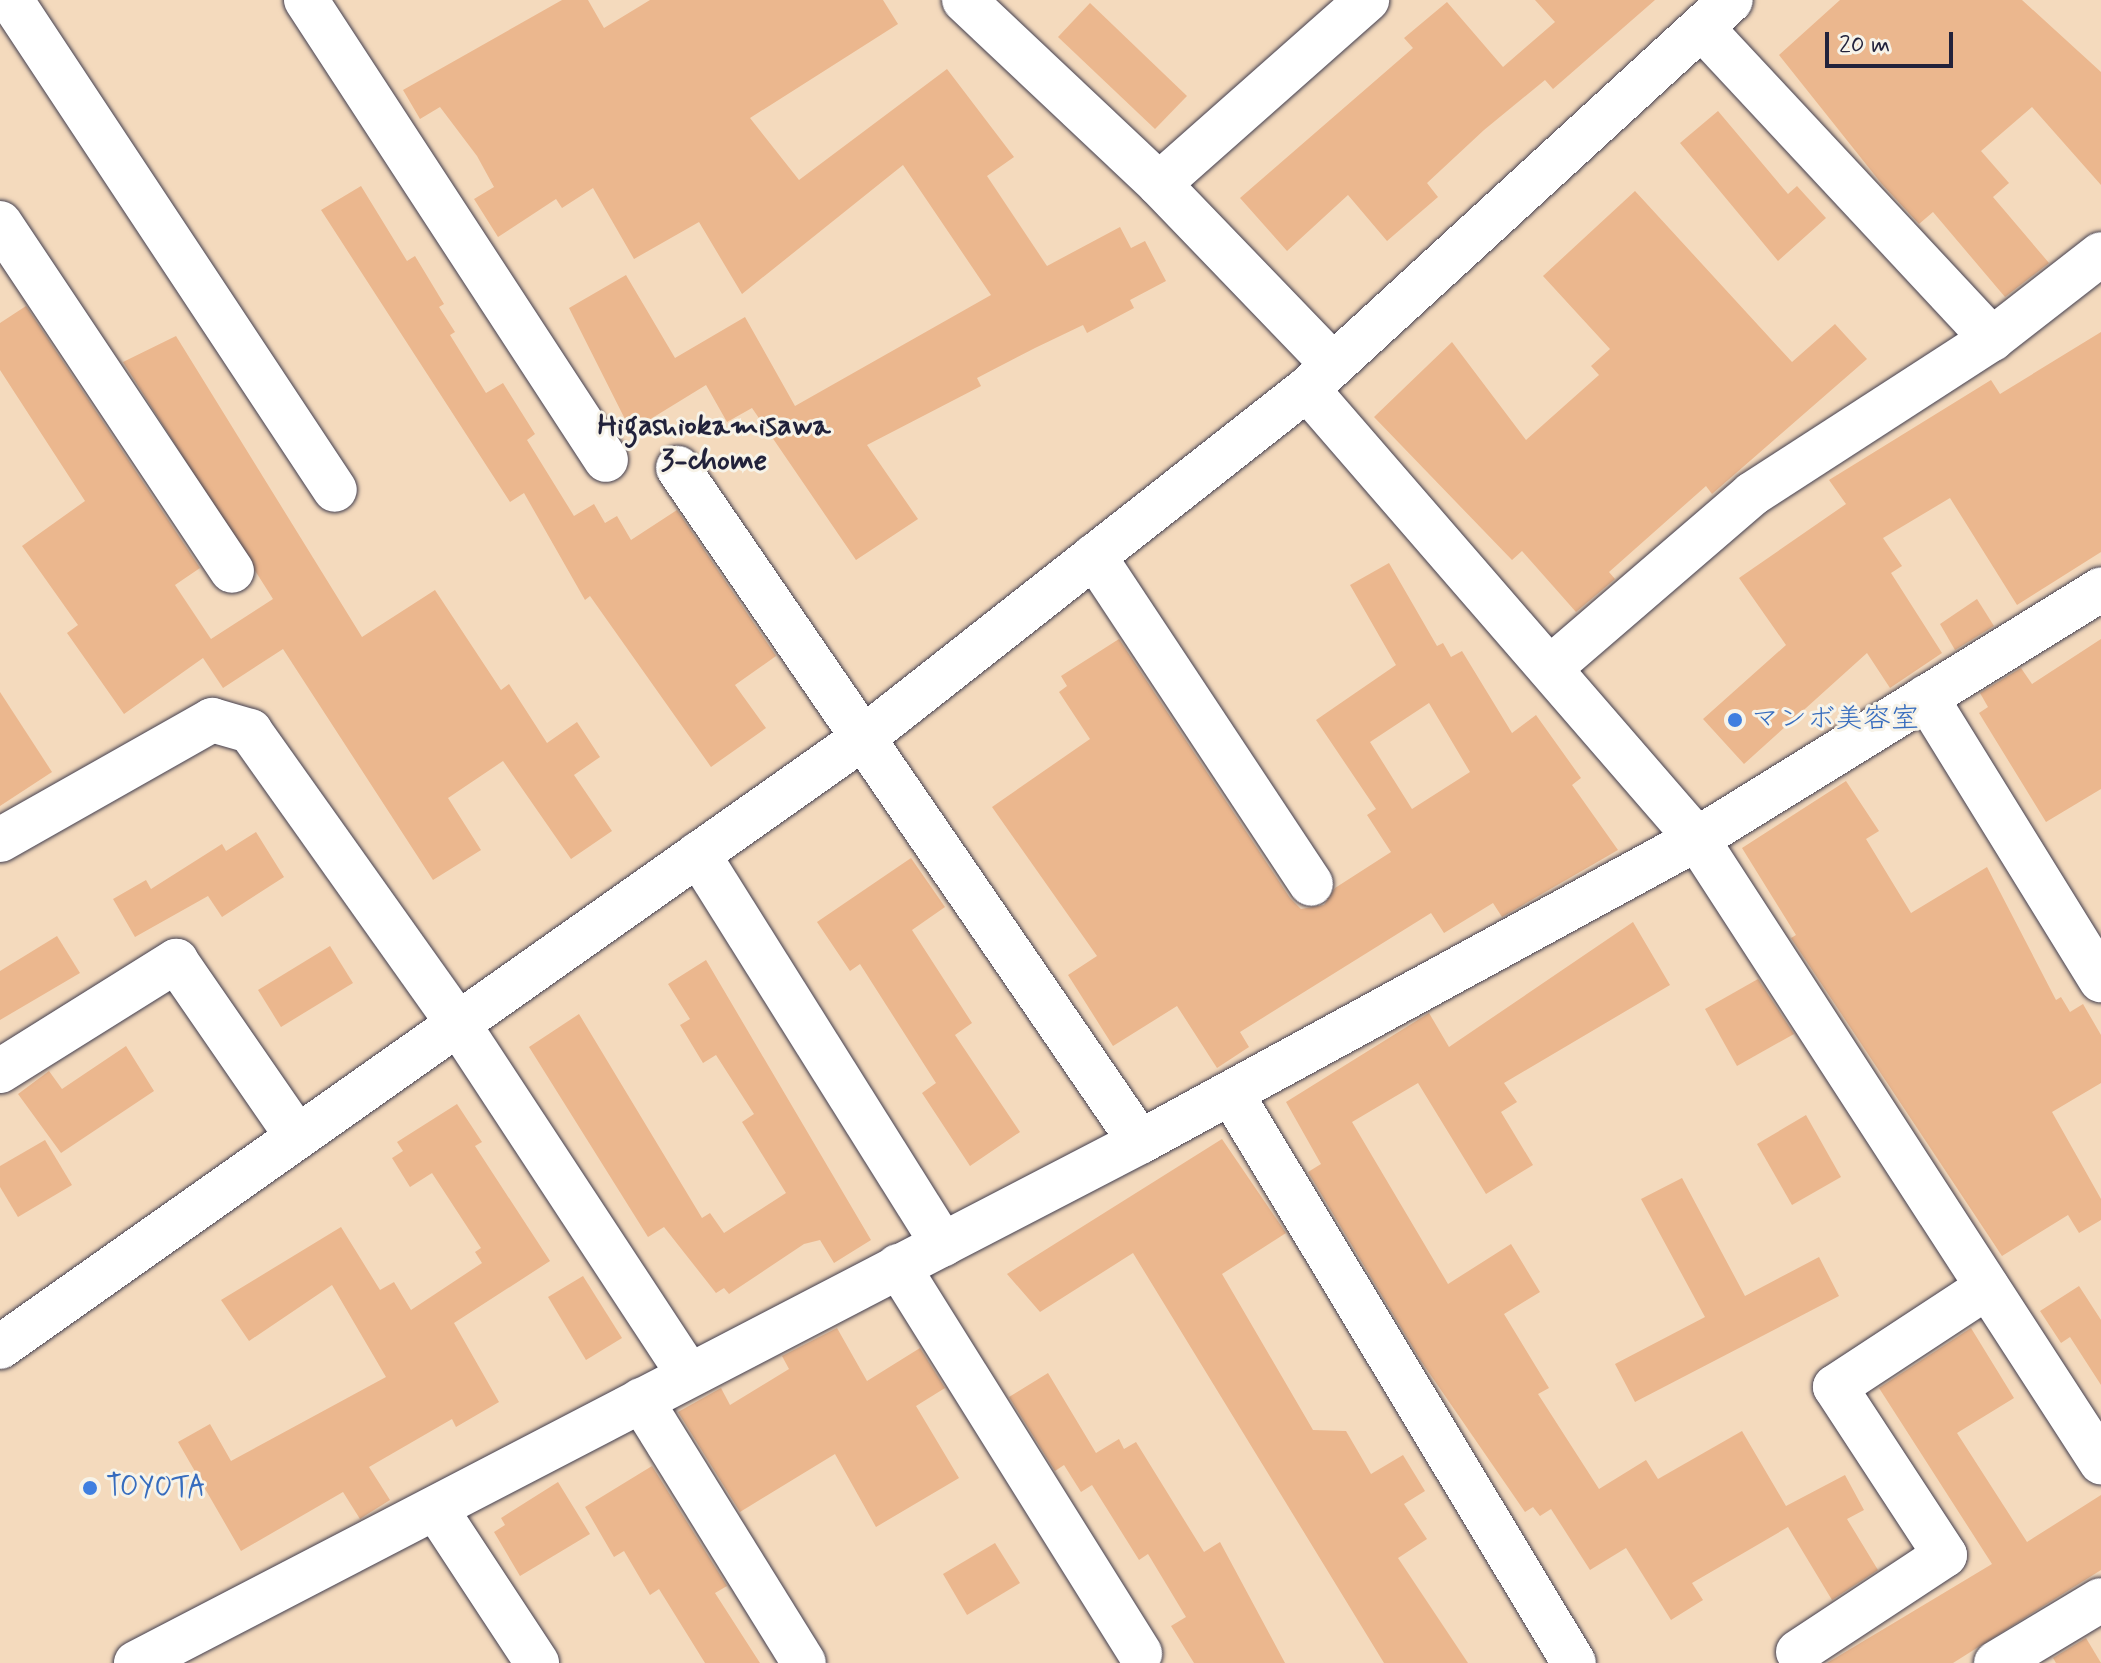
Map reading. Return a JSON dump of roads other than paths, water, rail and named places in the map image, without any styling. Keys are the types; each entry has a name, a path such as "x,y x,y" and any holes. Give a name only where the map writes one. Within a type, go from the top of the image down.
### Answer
{"street":[{"path":"11,0 335,490"},
{"path":"306,0 606,460"},
{"path":"964,0 1159,184 1320,377 1550,668 1697,839 2101,1462"},
{"path":"1159,184 1367,0"},
{"path":"0,1347 296,1135 863,738 1320,377 1717,14 1992,339"},
{"path":"0,223 232,571"},
{"path":"1550,668 1752,494 1992,339 2101,254"},
{"path":"678,468 1140,1142"},
{"path":"1094,556 1311,884"},
{"path":"136,1663 1140,1142 1697,839 2101,589"},
{"path":"1926,697 2101,980"},
{"path":"0,840 212,720 250,731 457,1022 688,1374"},
{"path":"698,854 943,1244"},
{"path":"0,1071 176,961 296,1135"},
{"path":"1231,1093 1574,1663"},
{"path":"898,1266 1140,1654"},
{"path":"1798,1652 1945,1555 1835,1387 1987,1287"},
{"path":"641,1400 804,1663"},
{"path":"436,1509 537,1663"},
{"path":"1996,1663 2101,1600"}],"place":[{"name":"マンボ美容室","path":"1735,720"},
{"name":"TOYOTA","path":"90,1488"}],"district":[{"name":"Higashiokamisawa 3-chome","path":"714,443"}]}
